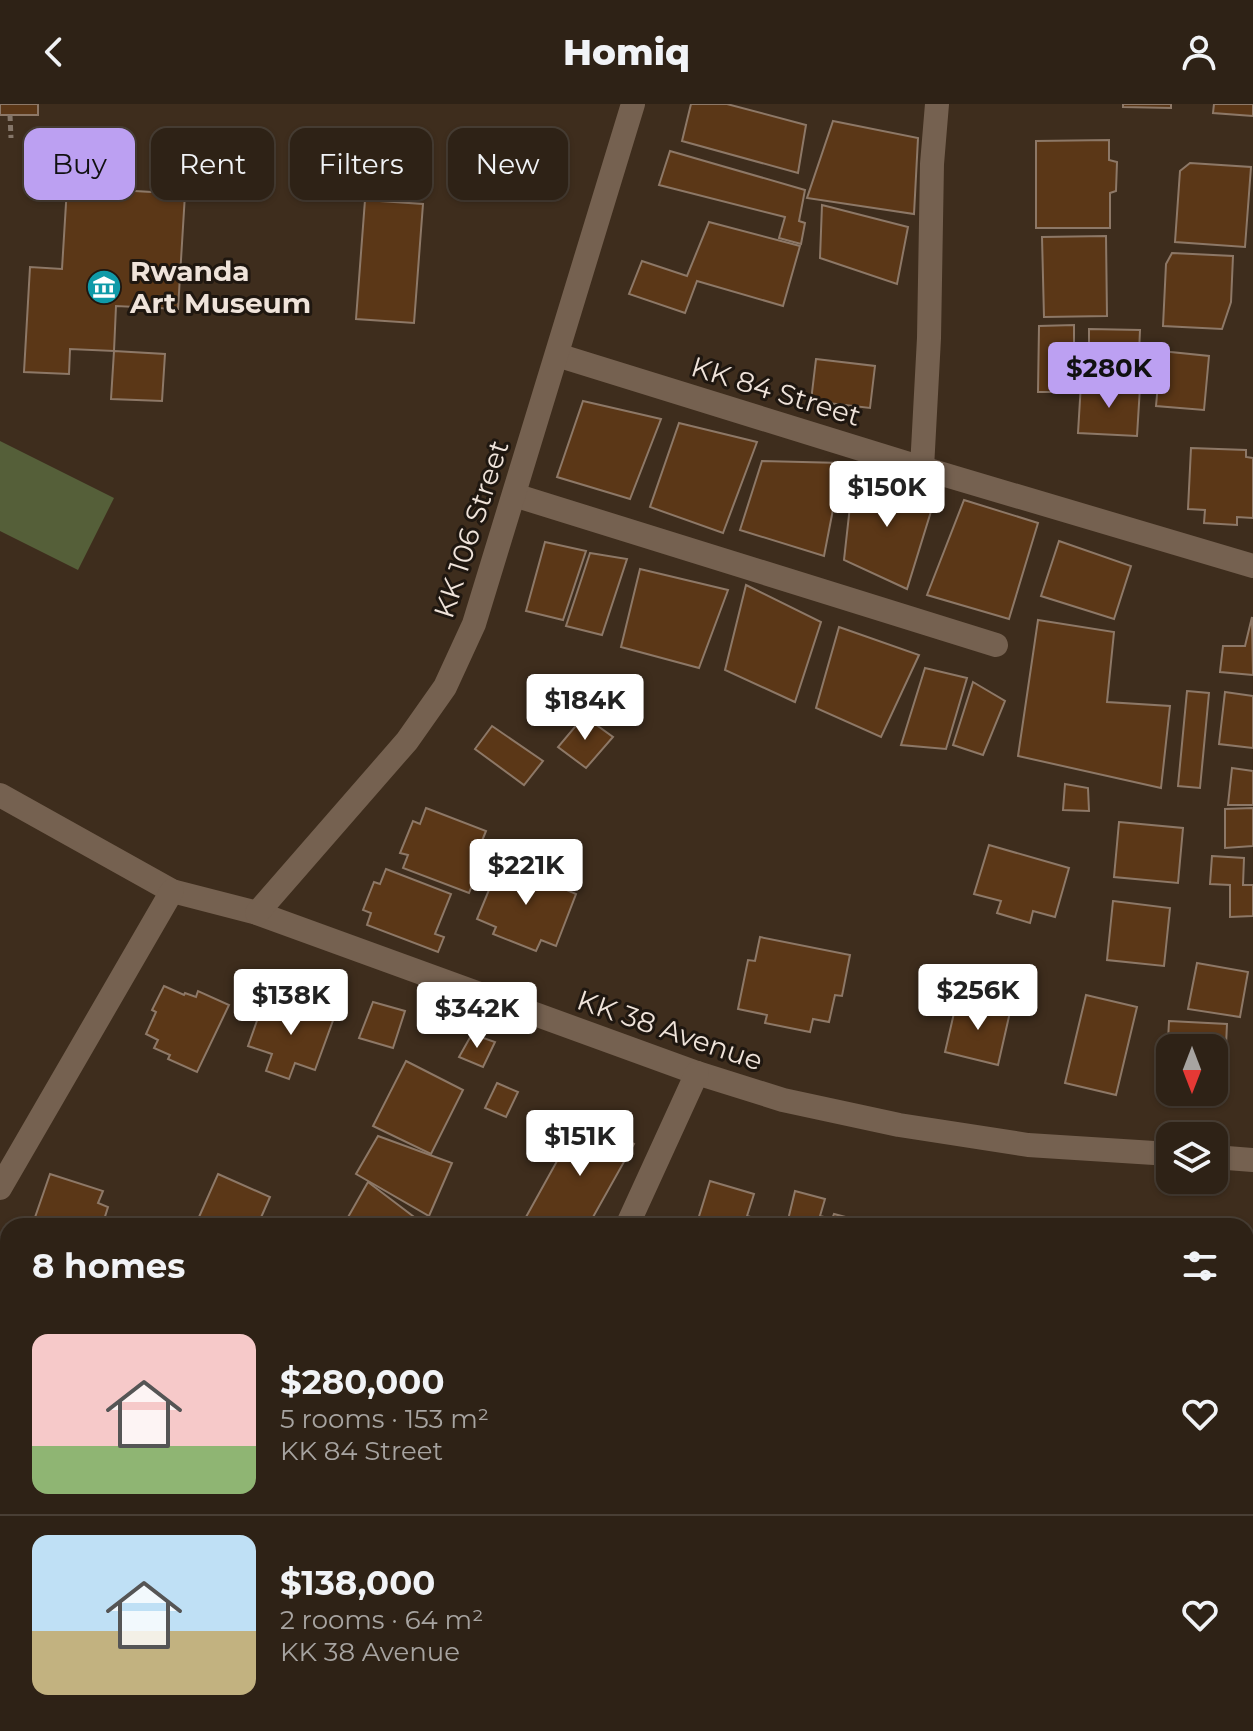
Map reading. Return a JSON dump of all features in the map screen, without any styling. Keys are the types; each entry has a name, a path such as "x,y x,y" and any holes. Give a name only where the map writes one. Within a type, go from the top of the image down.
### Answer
{"street":[{"name":"KK 106 Street","path":"257,913 407,741 445,687 474,624 633,104"},
{"path":"922,468 929,338 932,164 937,104"},
{"name":"KK 84 Street","path":"557,355 1253,566"},
{"path":"514,495 996,645"},
{"name":"KK 38 Avenue","path":"0,795 172,891 257,913 697,1073 783,1100 899,1125 1028,1145 1156,1153"},
{"path":"0,1188 172,891"},
{"path":"631,1218 697,1073"},
{"path":"1228,1158 1253,1160"}],"path":[{"path":"10,115 11,138"}],"green space":[{"path":"0,441 114,498 78,570 0,531"}],"building":[{"path":"0,104 38,104 38,115 0,115"},
{"path":"691,104 727,104 806,125 798,173 682,141"},
{"path":"1123,104 1171,104 1171,108 1123,107"},
{"path":"1214,104 1253,104 1253,116 1213,113"},
{"path":"833,121 918,138 914,214 807,198"},
{"path":"1109,140 1109,160 1117,162 1116,191 1110,193 1110,228 1036,228 1036,141"},
{"path":"670,151 805,190 799,221 805,223 801,244 779,238 785,217 659,185"},
{"path":"1190,163 1251,167 1245,247 1175,242 1180,171"},
{"name":"Rwanda Art Museum","path":"135,191 151,192 151,200 185,200 178,309 116,306 114,351 70,349 69,374 24,372 30,267 62,269 66,200 135,200"},
{"path":"365,200 423,204 414,323 356,319"},
{"path":"822,205 908,227 897,284 820,258"},
{"path":"709,222 800,246 783,306 697,281 685,313 629,294 642,261 687,276"},
{"path":"1106,236 1107,316 1044,317 1042,237"},
{"path":"1172,253 1233,256 1231,302 1222,329 1163,326 1166,264"},
{"path":"1074,325 1074,392 1038,392 1039,326"},
{"path":"1089,329 1140,330 1139,353 1089,352"},
{"path":"114,351 165,354 162,401 111,399"},
{"path":"1161,351 1209,356 1204,410 1156,406"},
{"path":"816,359 875,366 870,408 811,401"},
{"path":"1081,383 1140,387 1137,436 1078,433"},
{"path":"583,401 661,419 630,499 557,477"},
{"path":"679,423 757,442 723,533 650,507"},
{"path":"1191,448 1246,450 1246,457 1253,458 1253,518 1237,517 1237,525 1204,523 1205,510 1188,509"},
{"path":"762,461 842,463 824,556 740,530"},
{"path":"853,479 937,492 907,589 844,560"},
{"path":"964,500 1038,523 1009,619 927,595"},
{"path":"1059,541 1131,566 1114,619 1041,596"},
{"path":"545,542 586,551 563,620 526,611"},
{"path":"590,553 627,559 602,635 566,626"},
{"path":"640,569 728,590 699,668 621,647"},
{"path":"746,585 821,622 795,702 725,670"},
{"path":"1252,617 1253,675 1220,672 1223,646 1245,646"},
{"path":"1038,620 1114,632 1107,702 1170,706 1161,788 1018,756"},
{"path":"839,627 919,655 881,737 816,708"},
{"path":"925,668 967,678 946,749 901,745"},
{"path":"973,682 1005,701 983,755 953,745"},
{"path":"1187,691 1209,693 1200,788 1178,786"},
{"path":"1225,692 1253,696 1253,748 1219,744"},
{"path":"584,716 613,737 586,768 558,747"},
{"path":"492,726 543,761 524,785 475,749"},
{"path":"1232,768 1253,771 1253,805 1228,805"},
{"path":"1065,784 1088,788 1089,811 1063,810"},
{"path":"426,808 486,831 477,853 484,855 469,893 403,868 408,855 400,853 413,821 420,824"},
{"path":"1253,808 1253,846 1225,848 1225,809"},
{"path":"1119,822 1183,828 1178,883 1114,877"},
{"path":"989,845 1069,868 1055,917 1033,911 1030,923 997,913 1001,901 974,894"},
{"path":"1212,856 1244,858 1243,885 1253,885 1253,916 1230,917 1230,885 1210,884"},
{"path":"500,863 520,871 523,864 549,875 546,881 576,894 556,946 541,940 536,951 493,934 496,927 477,919"},
{"path":"386,869 451,894 435,934 444,937 438,952 367,925 371,913 363,910 374,882 380,884"},
{"path":"1113,901 1170,908 1164,966 1107,960"},
{"path":"760,937 850,955 842,996 835,995 829,1022 813,1019 810,1032 765,1023 767,1015 738,1009 748,960 755,961"},
{"path":"1197,963 1248,972 1240,1017 1188,1009"},
{"path":"164,986 196,997 198,991 229,1005 197,1072 168,1059 170,1055 154,1048 158,1040 146,1034 156,1012 152,1010"},
{"path":"1086,995 1137,1007 1116,1095 1065,1083"},
{"path":"957,1000 1010,1012 998,1065 945,1052"},
{"path":"264,1001 301,1015 304,1004 335,1015 315,1070 295,1063 289,1079 266,1071 272,1054 248,1046"},
{"path":"373,1002 405,1011 393,1048 359,1038"},
{"path":"1169,1021 1227,1024 1227,1034 1168,1034"},
{"path":"472,1034 495,1042 483,1067 459,1057"},
{"path":"406,1061 463,1090 431,1154 373,1126"},
{"path":"497,1083 518,1092 506,1117 485,1108"},
{"path":"582,1116 634,1144 592,1218 525,1218"},
{"path":"378,1136 452,1163 429,1216 356,1174"},
{"path":"50,1174 103,1191 98,1203 108,1207 105,1218 35,1218"},
{"path":"218,1174 270,1197 261,1218 199,1218"},
{"path":"710,1181 754,1194 747,1216 754,1218 698,1218"},
{"path":"368,1182 415,1218 348,1218"},
{"path":"795,1191 825,1199 820,1216 828,1218 788,1218"}],"place":[{"name":"Rwanda Art Museum","path":"104,287"}]}
